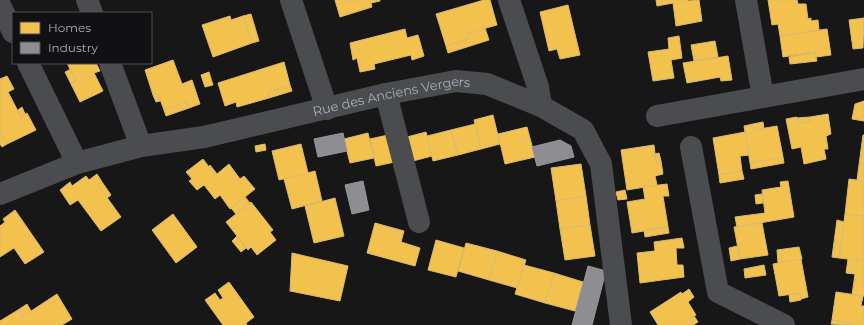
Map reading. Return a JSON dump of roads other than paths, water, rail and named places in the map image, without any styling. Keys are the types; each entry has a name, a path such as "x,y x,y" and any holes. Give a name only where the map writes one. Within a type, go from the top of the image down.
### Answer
{"street":[{"path":"87,0 92,12"},
{"path":"290,0 327,109"},
{"path":"510,0 538,88 541,106"},
{"path":"746,0 763,98"},
{"path":"0,5 12,30"},
{"path":"28,64 77,163"},
{"path":"110,64 141,146"},
{"path":"657,116 864,79"},
{"name":"Rue des Anciens Vergers","path":"0,194 77,163 141,146 204,137 386,94 456,81 487,84 541,106 583,130 601,164 621,325"},
{"path":"386,94 419,222"},
{"path":"691,147 718,292 784,325"}]}
